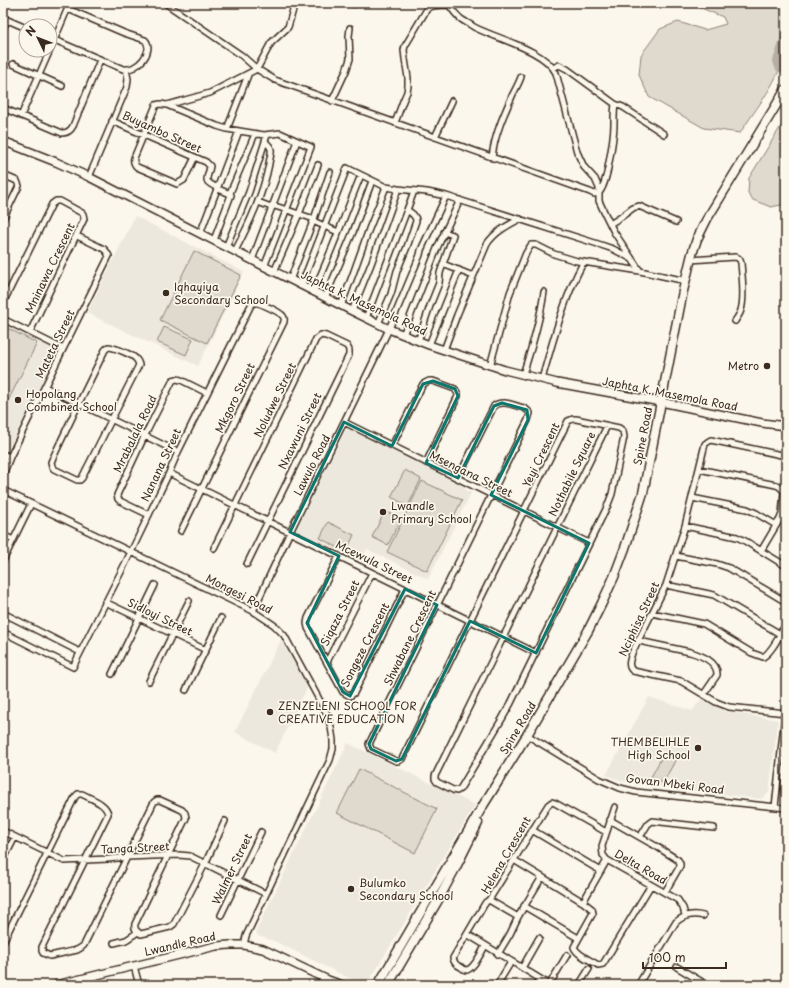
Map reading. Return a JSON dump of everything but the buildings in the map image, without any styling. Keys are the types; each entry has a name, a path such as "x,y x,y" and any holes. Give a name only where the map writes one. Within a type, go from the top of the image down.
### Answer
{"main road":[{"name":"Spine Road","path":"378,985 588,631 614,577 626,548 643,493 690,260 697,239 707,219 786,89"},
{"name":"Japhta K. Masemola Road","path":"3,140 89,177 341,306 418,341 490,366 542,379 762,423 786,426"},
{"name":"Spine Road","path":"388,985 453,874 500,780"},
{"name":"Lwandle Road","path":"56,985 216,946 230,945 244,945 263,949 337,985"},
{"name":"Lwandle Road","path":"328,980 342,985"}],"street":[{"path":"58,28 70,3"},
{"path":"165,3 275,80 594,194 599,193 603,189 612,142 615,104"},
{"path":"167,105 210,93 258,69 272,43 288,26 295,3"},
{"path":"324,3 336,3"},
{"path":"395,123 408,86 404,53 405,46 427,9 431,6 449,4 461,19 466,22 481,30 529,50 539,56 553,68 556,73 577,152 584,167 595,179 599,188 600,203 614,232 640,271"},
{"path":"58,42 119,68 126,69 134,67 140,63 148,49 148,44 144,40 68,9"},
{"path":"3,30 5,19 18,25"},
{"path":"332,101 350,60 350,28"},
{"path":"22,116 46,58"},
{"path":"3,108 62,133 69,132 74,126 100,60"},
{"path":"13,64 62,86"},
{"path":"553,68 559,65 567,69 615,104 623,107 664,134"},
{"path":"89,177 126,86 128,79 126,69"},
{"path":"227,129 248,74"},
{"path":"492,158 493,146 499,127 521,77"},
{"path":"434,137 452,101"},
{"path":"195,157 184,180 179,183 174,183 135,165 133,160 156,105 167,105 227,129 267,135 280,133 311,147 264,267"},
{"name":"Buyambo Street","path":"112,121 204,161 210,166 206,178 207,180 210,184 218,188"},
{"path":"200,234 239,131"},
{"path":"214,240 230,193 255,134"},
{"path":"226,247 249,192 267,135"},
{"path":"252,260 297,141"},
{"path":"235,251 250,222 267,174 271,152 270,147 265,142"},
{"path":"274,272 318,165"},
{"path":"301,286 347,168 386,187 427,192 460,200 613,249 632,258"},
{"path":"290,280 330,172"},
{"path":"3,175 17,181 19,186 3,219"},
{"path":"313,292 361,175"},
{"path":"325,298 353,232 372,180"},
{"path":"341,306 386,187"},
{"path":"218,188 230,193"},
{"path":"352,311 398,189"},
{"path":"366,318 414,191"},
{"name":"Lawulo Road","path":"253,611 389,329 421,250 446,196"},
{"name":"Mninawa Crescent","path":"3,303 50,206 58,200 84,214 84,219 77,236 30,332"},
{"path":"403,334 444,232 460,200"},
{"path":"258,202 299,214 338,232"},
{"path":"610,224 633,208 639,206 676,222"},
{"path":"378,324 391,294 397,270 416,221 415,216 407,210"},
{"path":"444,350 484,249 490,238 520,219"},
{"path":"418,341 439,283 440,273 453,236 444,232"},
{"name":"Mateta Street","path":"3,475 10,457 108,256 106,250 77,236"},
{"path":"490,366 510,292 523,259 530,246 534,245 583,263 640,271 686,281"},
{"path":"690,260 735,257 740,260 743,300 740,315 735,321"},
{"path":"542,379 571,288 583,263"},
{"path":"443,264 473,276"},
{"path":"429,345 459,270"},
{"path":"523,374 535,338 544,292"},
{"name":"Nanana Street","path":"3,632 73,666 131,552 178,452 252,304 260,303 283,316"},
{"name":"Mkgoro Street","path":"201,489 284,322 283,316"},
{"path":"3,319 63,349"},
{"name":"Noludwe Street","path":"235,506 317,337 321,335 326,336 347,346 349,350"},
{"path":"113,347 135,358 138,363 138,367 82,478 77,480 54,469 51,463 79,403 107,348 113,347"},
{"name":"Nxawuni Street","path":"267,521 349,355 349,350"},
{"name":"Mrabalala Road","path":"149,515 120,501 117,495 145,435 173,380 177,379 207,393"},
{"path":"392,446 423,384 433,381 455,389 458,394 457,399 426,463"},
{"path":"45,387 178,452"},
{"name":"Shwabane Crescent","path":"458,478 496,404 502,402 524,408 530,413 528,420 369,744 372,749 396,761 402,759 524,511"},
{"name":"Yeyi Crescent","path":"524,511 568,421 576,419 606,426"},
{"name":"Msengana Street","path":"344,422 589,543"},
{"name":"Nothabile Square","path":"606,426 619,428 623,431 624,437 610,500 536,653 502,719 460,790 452,790 437,782 435,776 557,527 606,426"},
{"name":"Nciphisa Street","path":"786,456 711,440 705,444 685,526 666,585 629,660 629,666 632,670 681,681 716,702 729,707 786,713"},
{"path":"3,454 10,457"},
{"path":"699,468 781,487 784,492 782,514 761,551"},
{"name":"Mcewula Street","path":"169,473 536,653"},
{"path":"181,531 201,489"},
{"name":"Mongesi Road","path":"3,490 253,611 274,625 286,638 327,714 333,740 333,749 330,760 246,936 244,945"},
{"path":"692,498 747,509 776,525"},
{"path":"3,561 31,504"},
{"path":"214,548 235,506"},
{"path":"247,564 267,521"},
{"path":"685,526 737,537 786,566"},
{"path":"3,535 13,540"},
{"name":"Songeze Crescent","path":"339,556 308,618 307,623 308,628 343,692 350,696 354,693 405,588"},
{"path":"676,556 717,564 729,568 786,602"},
{"name":"Siqaza Street","path":"327,662 372,572"},
{"path":"112,674 155,585"},
{"path":"666,585 714,595 780,634"},
{"path":"149,681 189,601"},
{"name":"Sidloyi Street","path":"106,602 206,650"},
{"path":"3,613 80,652"},
{"path":"652,613 704,624 752,653 763,657 771,650 786,624"},
{"path":"186,690 221,618"},
{"path":"639,641 697,654 711,662 716,667 717,675 704,694"},
{"path":"775,807 786,704"},
{"name":"Govan Mbeki Road","path":"527,735 599,779 620,788 636,792 786,808"},
{"path":"3,942 75,797 78,794 82,794 104,806 107,809 108,814 42,947 43,953 47,956 77,950 82,947 152,804 157,800 160,800 186,813 185,820 135,924 135,929 142,934 170,927 174,924 225,821"},
{"name":"Helena Crescent","path":"518,917 489,900 548,805 552,802 555,803 606,832"},
{"name":"Delta Road","path":"615,806 602,846 603,855 607,860 678,900 685,915"},
{"path":"610,820 674,856 680,863 680,866 665,892"},
{"path":"640,837 648,824 652,821 714,828"},
{"path":"532,830 601,871"},
{"name":"Tanga Street","path":"3,832 64,861 127,857 188,856 266,894"},
{"name":"Walmer Street","path":"220,915 261,832"},
{"path":"3,861 15,837"},
{"path":"514,860 592,909 593,913 574,947 576,952 598,965 603,964 651,885"},
{"path":"583,902 607,860"},
{"path":"498,954 524,906 542,877"},
{"path":"485,946 473,966 469,969 465,970 454,961 453,958 484,905 489,900"},
{"path":"524,906 578,938"},
{"path":"638,985 676,922 685,915 698,914 704,916"},
{"path":"114,943 126,940 138,932"},
{"path":"467,934 550,985 567,955"},
{"path":"522,968 539,938"},
{"path":"497,985 511,962"},
{"path":"134,966 139,985"},
{"path":"677,966 703,983"},
{"path":"579,985 589,968"},
{"path":"535,985 539,979"}],"highlighted area":[{"path":"433,381 455,389 458,396 426,463 458,478 494,406 502,403 527,410 528,420 491,495 589,543 536,653 470,621 402,759 396,761 371,749 369,744 437,605 405,589 350,696 343,692 307,623 339,556 290,532 344,422 392,446 423,384"}],"shaded area":[{"path":"689,3 786,3 786,48 783,60 767,93 740,133 704,128 649,97 639,75 641,55 660,29 678,22 705,30 726,24 723,17"},
{"path":"786,118 786,204 771,207 753,200 748,193 749,178"},
{"name":"Iqhayiya Secondary School","path":"135,216 244,272 198,366 87,313"},
{"path":"194,251 241,275 207,343 160,320"},
{"name":"Hopolang Combined School","path":"3,322 58,350 7,452 3,450"},
{"path":"3,326 37,343 3,411"},
{"path":"164,327 193,339 186,355 157,342"},
{"name":"Lwandle Primary School","path":"347,427 466,487 465,490 471,493 428,579 367,549 359,563 295,532"},
{"path":"405,470 421,479 408,506 391,497"},
{"path":"422,481 462,500 427,571 387,552"},
{"path":"385,511 401,519 388,545 372,537"},
{"path":"328,522 354,535 346,552 320,538"},
{"name":"ZENZELENI SCHOOL FOR CREATIVE EDUCATION","path":"281,640 308,686 275,753 235,732"},
{"name":"THEMBELIHLE High School","path":"649,697 692,711 703,697 725,711 778,720 769,792 761,799 625,782 606,775"},
{"path":"786,742 786,802 781,801"},
{"name":"Bulumko Secondary School","path":"348,743 475,805 371,978 359,983 274,941 258,936 256,931"},
{"path":"664,753 676,759 663,783 651,777"},
{"path":"359,769 437,809 415,853 337,813"}],"waterway":[{"path":"785,68 780,67 778,61 786,38"}],"place":[{"name":"Iqhayiya Secondary School","path":"166,293"},
{"name":"Metro","path":"767,366"},
{"name":"Hopolang Combined School","path":"18,400"},
{"name":"Lwandle Primary School","path":"383,512"},
{"name":"ZENZELENI SCHOOL FOR CREATIVE EDUCATION","path":"270,712"},
{"name":"THEMBELIHLE High School","path":"698,748"},
{"name":"Bulumko Secondary School","path":"351,889"}]}
